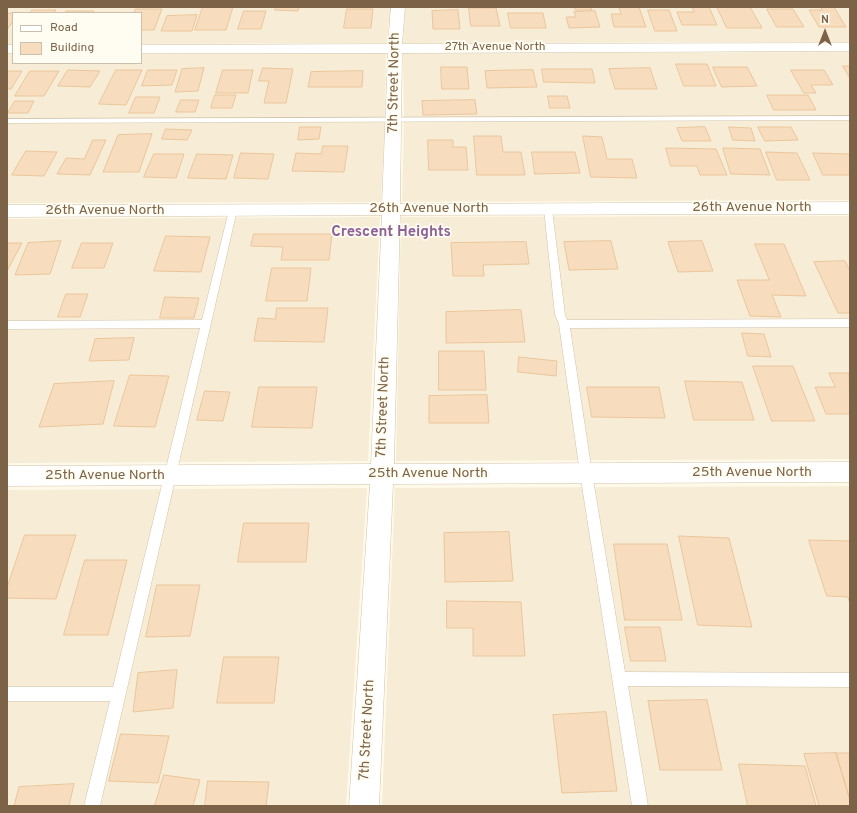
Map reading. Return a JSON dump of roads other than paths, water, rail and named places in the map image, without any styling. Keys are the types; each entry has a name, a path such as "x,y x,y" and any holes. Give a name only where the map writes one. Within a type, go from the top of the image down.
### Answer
{"street":[{"name":"7th Street North","path":"364,806 382,474 395,48 398,7"},
{"name":"27th Avenue North","path":"142,49 850,47"},
{"name":"26th Avenue North","path":"7,211 850,208"},
{"name":"25th Avenue North","path":"7,476 850,472"}],"lane":[{"path":"7,121 850,118"},
{"path":"548,209 560,315 564,324 586,473 640,806"},
{"path":"92,806 233,210"},
{"path":"564,324 850,323"},
{"path":"7,325 206,324"},
{"path":"620,679 850,680"},
{"path":"7,694 119,694"}],"district":[{"name":"Crescent Heights","path":"391,233"}]}
